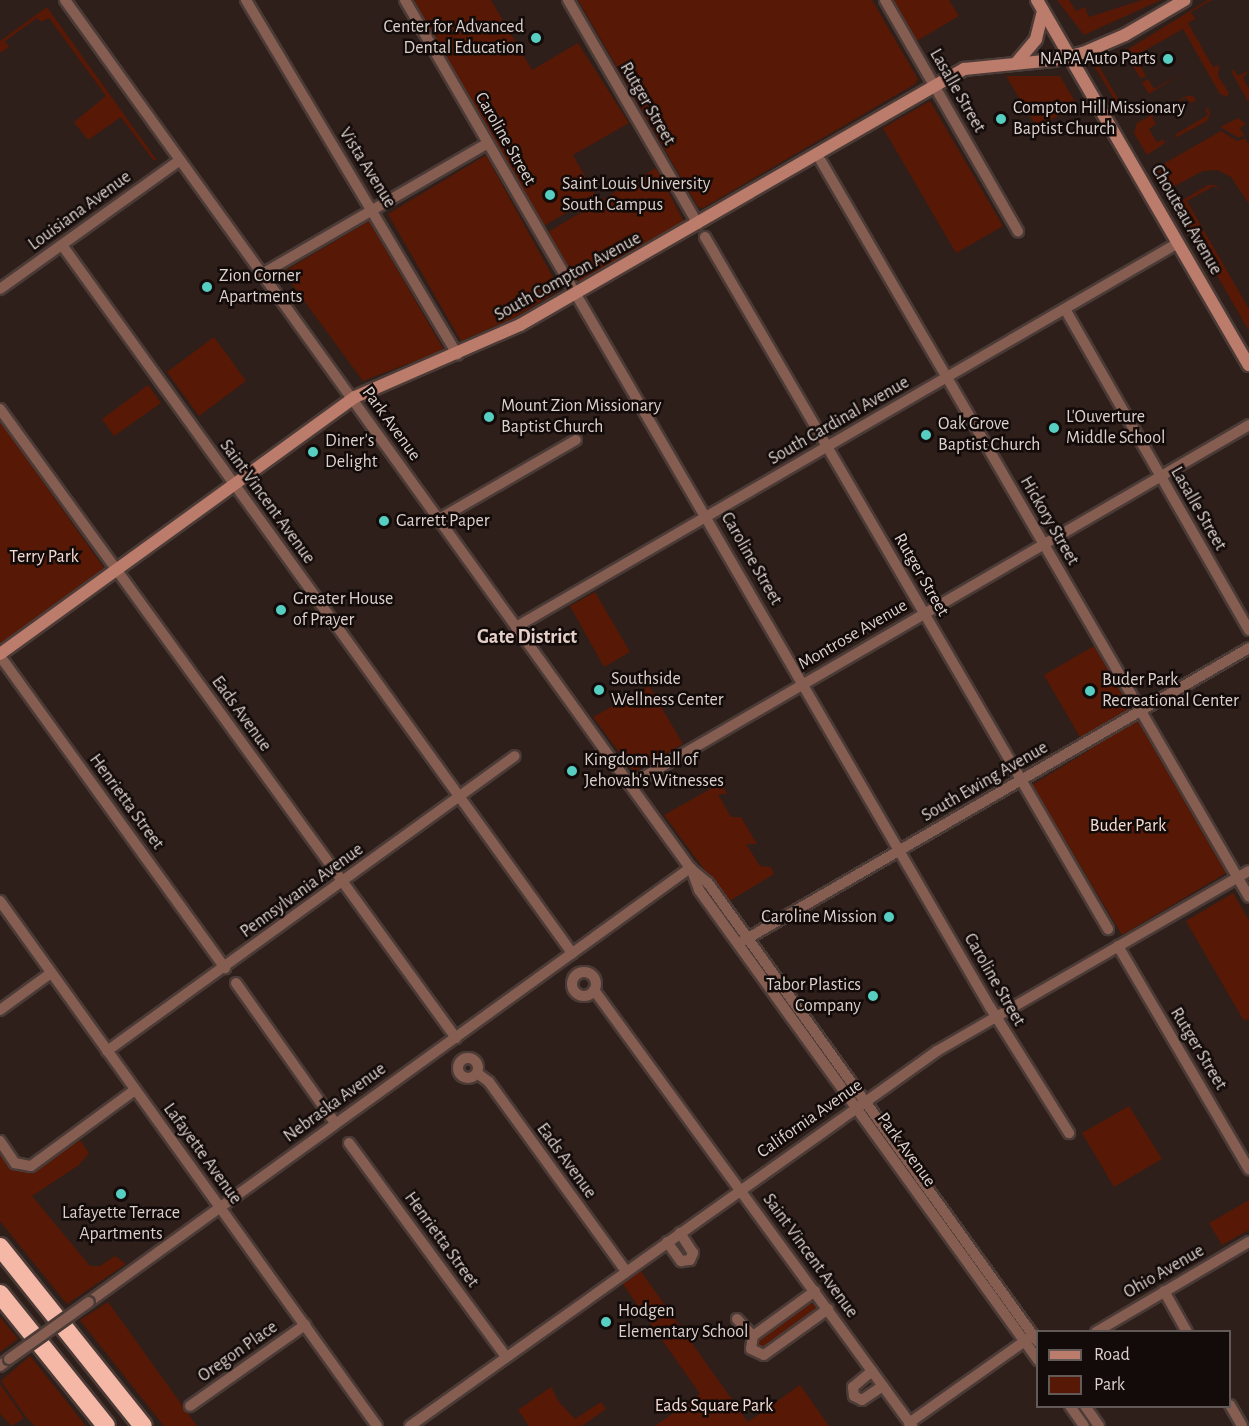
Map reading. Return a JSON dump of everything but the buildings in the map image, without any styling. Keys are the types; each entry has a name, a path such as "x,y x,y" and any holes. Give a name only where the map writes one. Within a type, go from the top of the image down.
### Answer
{"highway":[{"path":"0,1247 143,1426"},
{"path":"0,1294 106,1426"}],"main road":[{"name":"South Compton Avenue","path":"0,655 352,399 458,355 576,294 970,66 1070,57 1125,35 1185,0"},
{"name":"Chouteau Avenue","path":"1040,6 1249,365"},
{"path":"1017,62 1036,39 1040,6"}],"street":[{"name":"Park Avenue","path":"64,0 690,868 708,884 742,942 1032,1340"},
{"name":"Vista Avenue","path":"246,0 458,355"},
{"name":"Caroline Street","path":"405,0 708,516 996,1017 1069,1133"},
{"name":"Rutger Street","path":"568,0 698,224"},
{"name":"Lasalle Street","path":"885,0 1018,231"},
{"path":"262,274 489,143"},
{"name":"Louisiana Avenue","path":"0,290 180,160"},
{"name":"Hickory Street","path":"821,161 1249,897"},
{"name":"Rutger Street","path":"705,237 1108,929"},
{"name":"South Cardinal Avenue","path":"516,627 1178,243"},
{"name":"Saint Vincent Avenue","path":"62,245 572,953"},
{"name":"Lasalle Street","path":"1065,309 1249,630"},
{"name":"Eads Avenue","path":"0,409 456,1038"},
{"name":"Montrose Avenue","path":"630,785 1249,424"},
{"path":"439,519 576,440"},
{"name":"South Ewing Avenue","path":"742,942 1249,648"},
{"name":"Henrietta Street","path":"0,655 225,968"},
{"name":"Pennsylvania Avenue","path":"107,1051 225,968 515,756"},
{"name":"Nebraska Avenue","path":"4,1363 690,868"},
{"name":"California Avenue","path":"410,1426 741,1188 937,1051 1249,871"},
{"name":"Lafayette Avenue","path":"0,901 377,1426"},
{"name":"Rutger Street","path":"1118,946 1249,1169"},
{"path":"0,1010 51,973"},
{"path":"236,983 335,1123"},
{"name":"Saint Vincent Avenue","path":"594,990 741,1188 911,1424"},
{"name":"Eads Avenue","path":"477,1073 489,1082 626,1271"},
{"path":"0,1142 15,1163 23,1167 31,1166 135,1089"},
{"name":"Henrietta Street","path":"350,1143 506,1357"},
{"path":"667,1242 681,1261 690,1260 692,1250 680,1233"},
{"name":"Ohio Avenue","path":"1099,1330 1249,1242"},
{"path":"815,1291 753,1336 751,1349 764,1354 828,1309"},
{"path":"1164,1292 1186,1330"},
{"path":"737,1319 753,1336"},
{"name":"Oregon Place","path":"190,1406 305,1325"},
{"path":"911,1424 1032,1340"},
{"path":"872,1371 853,1387 854,1396 861,1400 883,1386"},
{"path":"1231,1407 1242,1426"},
{"path":"1072,1408 1084,1426"},
{"path":"1086,1408 1099,1426"}],"green space":[{"path":"414,0 491,0 532,70 578,43 629,123 573,155 596,196 538,229"},
{"path":"578,0 872,0 918,79 915,84 703,208 698,207"},
{"path":"891,0 949,0 959,16 915,42"},
{"path":"1057,0 1069,0 1076,11 1085,7 1089,17 1142,0 1161,0 1084,35"},
{"path":"1208,0 1212,0 1191,12 1195,19 1188,23 1213,67 1219,65 1218,76 1229,93 1227,97 1220,94 1183,29 1135,56 1146,76 1141,79 1125,53 1115,57"},
{"path":"47,7 156,159 154,161 121,117 88,140 74,122 106,96 49,18 41,22 37,18 5,41 9,47 0,53 0,41"},
{"path":"1105,60 1100,68 1127,114 1136,112 1131,115 1124,116 1095,67"},
{"path":"1234,70 1238,76 1249,70 1243,78 1249,89 1249,103 1231,71"},
{"path":"1181,74 1149,94 1142,83 1148,79 1154,89"},
{"path":"1006,76 1060,76 1077,105 1037,128"},
{"path":"1187,96 1193,96 1196,101 1191,103 1186,98 1152,117 1156,124 1149,129 1157,143 1163,139 1165,143 1147,155 1134,133 1137,123"},
{"path":"930,101 1003,226 956,253 883,128"},
{"path":"1208,108 1210,114 1207,121 1175,138 1176,134 1208,115 1205,109"},
{"path":"1238,118 1246,124 1240,128 1244,135 1239,138 1220,127"},
{"path":"1221,131 1237,141 1245,138 1249,145 1249,204 1231,177 1217,170 1203,171 1167,190 1157,173 1165,163"},
{"path":"486,155 560,290 514,318 461,341 388,214"},
{"path":"656,168 684,222 578,282 548,232"},
{"path":"1208,185 1215,185 1221,192 1214,186 1187,201 1249,309 1249,331 1176,204"},
{"path":"369,221 444,350 363,381 283,272"},
{"path":"214,337 246,381 199,416 167,372"},
{"path":"148,385 161,403 114,436 102,419"},
{"name":"Terry Park","path":"0,421 104,568 1,643 0,643"},
{"path":"595,592 630,652 604,667 570,606"},
{"name":"Buder Park","path":"1094,646 1226,873 1122,935 1032,785 1088,751 1044,675"},
{"path":"649,686 683,744 634,772 593,717"},
{"path":"721,783 727,794 718,794 731,817 741,817 757,844 746,844 760,866 771,867 774,874 728,902 664,815"},
{"path":"1233,893 1249,920 1249,1018 1244,1021 1186,921"},
{"path":"1129,1106 1162,1159 1114,1187 1082,1133"},
{"path":"80,1140 89,1153 79,1165 32,1196 90,1266 100,1266 115,1256 126,1264 67,1304 0,1221 0,1150 18,1171 34,1172"},
{"path":"1249,1200 1249,1230 1222,1245 1209,1223"},
{"name":"Eads Square Park","path":"640,1270 748,1422 800,1385 829,1426 655,1426 700,1394 620,1280"},
{"path":"108,1302 197,1426 164,1426 80,1320"},
{"path":"808,1302 816,1306 813,1313 764,1349 757,1348 755,1340"},
{"path":"0,1317 18,1339 0,1352"},
{"path":"30,1356 86,1426 35,1426 26,1417 1,1381"},
{"path":"0,1384 24,1418 12,1426 0,1414"},
{"path":"551,1387 559,1402 575,1419 601,1402 606,1409 582,1426 529,1426 518,1410"}],"place":[{"name":"Center for Advanced Dental Education","path":"536,38"},
{"name":"NAPA Auto Parts","path":"1168,59"},
{"name":"Compton Hill Missionary Baptist Church","path":"1001,119"},
{"name":"Saint Louis University South Campus","path":"550,195"},
{"name":"Zion Corner Apartments","path":"207,287"},
{"name":"Mount Zion Missionary Baptist Church","path":"489,417"},
{"name":"L'Ouverture Middle School","path":"1054,428"},
{"name":"Oak Grove Baptist Church","path":"926,435"},
{"name":"Diner's Delight","path":"313,452"},
{"name":"Garrett Paper","path":"384,521"},
{"name":"Greater House of Prayer","path":"281,610"},
{"name":"Southside Wellness Center","path":"599,690"},
{"name":"Buder Park Recreational Center","path":"1090,691"},
{"name":"Kingdom Hall of Jehovah's Witnesses","path":"572,771"},
{"name":"Caroline Mission","path":"889,917"},
{"name":"Tabor Plastics Company","path":"873,996"},
{"name":"Lafayette Terrace Apartments","path":"121,1194"},
{"name":"Hodgen Elementary School","path":"606,1322"}],"district":[{"name":"Gate District","path":"527,637"}]}
